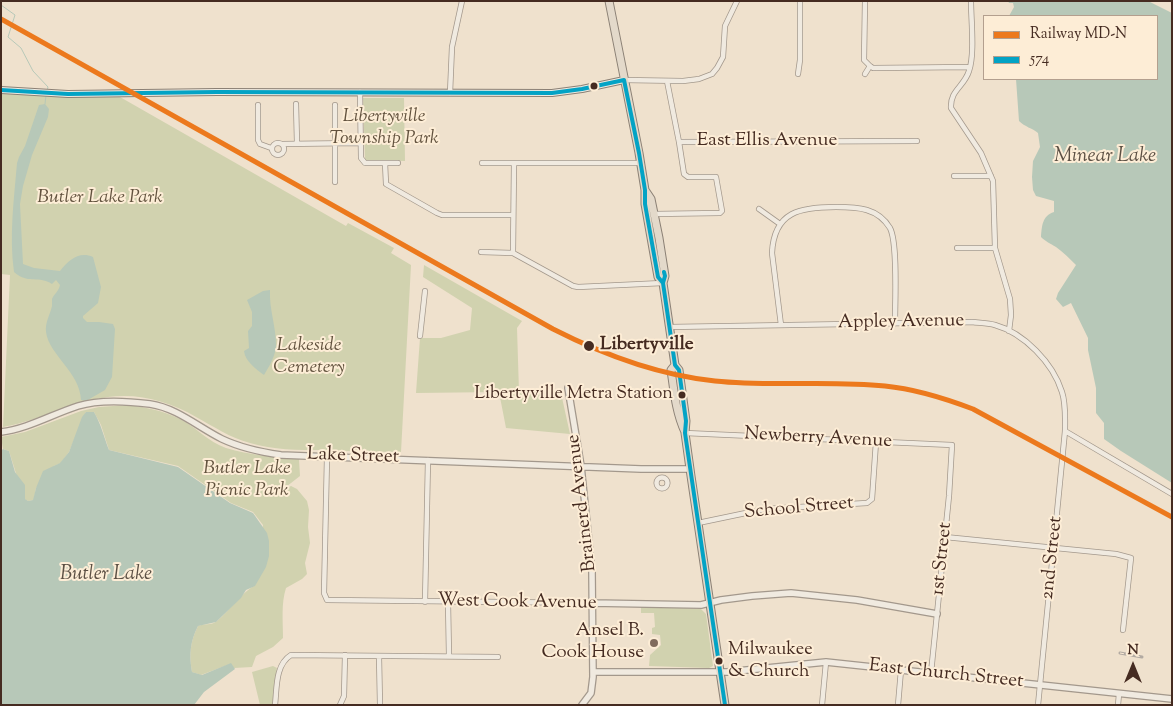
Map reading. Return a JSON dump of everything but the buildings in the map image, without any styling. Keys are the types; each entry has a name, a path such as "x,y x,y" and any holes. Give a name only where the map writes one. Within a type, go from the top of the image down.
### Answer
{"main road":[{"path":"609,1 641,163 645,204 658,277 663,283"},
{"path":"1,90 56,94 552,93 624,80"},
{"path":"645,190 651,200 665,276 663,283 675,366 672,370 673,383 680,422 685,433 725,705"}],"street":[{"path":"450,92 452,47 462,1"},
{"path":"624,80 667,81 706,78 717,68 723,57 725,26 737,1"},
{"path":"798,74 800,60 800,1"},
{"path":"864,1 864,60 873,68 970,68"},
{"path":"971,1 970,68 963,85 952,95 951,108 981,153 991,176 994,190 995,248 1010,299 1009,331"},
{"path":"865,74 870,66"},
{"name":"East Ellis Avenue","path":"667,81 678,142 917,141"},
{"path":"360,92 361,158 365,163 398,163"},
{"path":"296,104 296,143"},
{"path":"258,105 258,140 260,144 271,148 274,154 280,155 284,150 282,144"},
{"path":"335,105 335,182"},
{"path":"654,214 720,213 722,211 716,177 685,176 682,172 678,142"},
{"path":"271,148 276,143 361,143"},
{"path":"385,163 386,184 437,213 442,215 514,215"},
{"path":"482,163 641,163"},
{"path":"513,253 514,163"},
{"path":"954,176 991,176"},
{"path":"781,325 772,241 776,229 794,212 814,207 864,208 877,214 890,229 894,244 895,323"},
{"path":"759,209 780,224"},
{"path":"957,248 995,248"},
{"path":"482,252 513,253 578,287 663,283"},
{"path":"420,336 425,291"},
{"name":"Appley Avenue","path":"669,327 972,322 995,325 1018,337 1042,357 1063,393 1065,431"},
{"name":"Brainerd Avenue","path":"568,388 581,466 592,572 593,672 591,693 582,705"},
{"name":"Lake Street","path":"1,432 15,429 80,406 95,403 122,402 151,404 179,414 220,438 246,449 281,455 690,469"},
{"path":"1065,431 1172,494"},
{"name":"2nd Street","path":"1038,705 1065,431"},
{"name":"Newberry Avenue","path":"685,433 952,446"},
{"name":"School Street","path":"698,522 765,509 867,503 872,500 876,442"},
{"name":"1st Street","path":"930,673 949,496 952,446"},
{"name":"West Cook Avenue","path":"327,457 325,598 329,600 701,605 768,594 791,593 856,600 937,614"},
{"path":"425,602 428,460"},
{"path":"660,469 661,477"},
{"path":"945,536 1116,554 1131,558 1122,630"},
{"path":"448,602 448,656"},
{"path":"276,705 280,667 286,658 296,654 498,657"},
{"path":"340,705 344,696 345,655"},
{"path":"379,656 380,705"},
{"path":"822,705 826,662"},
{"name":"East Church Street","path":"593,672 720,672 826,662 1172,699"},
{"path":"898,705 901,670"},
{"path":"1118,705 1119,694"}],"green space":[{"name":"Butler Lake Park","path":"1,94 120,97 346,226 348,223 394,248 391,253 411,265 401,452 295,450 259,445 229,435 188,412 170,405 152,399 133,396 92,400 3,427 10,275 1,274"},
{"name":"Libertyville Township Park","path":"363,98 404,98 405,161 365,160"},
{"path":"424,265 522,321 517,328 519,392 561,393 570,434 506,428 499,392 416,393 420,338 441,338 470,330 472,308 423,277"},
{"name":"Butler Lake Picnic Park","path":"128,405 174,416 186,422 213,442 226,448 253,454 299,459 300,476 282,490 291,486 297,489 307,501 310,543 305,563 307,574 286,588 283,606 283,638 273,647 256,656 252,667 234,668 230,664 201,675 192,672 190,654 193,638 198,626 217,621 255,585 263,525 253,512 231,503 178,466 109,450 101,425 94,412 86,412 69,452 61,463 54,466 36,488 34,500 28,501 24,499 9,451 3,449 1,437 25,432 81,411 99,407"},
{"path":"641,605 701,609 706,614 713,666 709,668 649,666 650,655 661,645 660,635 652,634 652,628 655,627 654,613 641,613"},
{"path":"273,666 277,668 273,705 260,705 252,672"}],"water":[{"name":"Minear Lake","path":"1008,1 1148,1 1172,13 1172,483 1104,439 1104,423 1096,413 1096,388 1088,350 1088,338 1071,303 1063,307 1056,299 1076,265 1059,249 1041,237 1042,225 1045,219 1054,212 1054,201 1036,196 1033,190 1033,161 1040,147 1038,133 1019,121 1016,80 1158,80 1158,15 1010,15 1014,7 1013,3"},
{"path":"45,104 49,109 48,117 32,155 20,204 23,264 34,268 60,271 67,263 79,256 88,255 93,257 101,287 98,303 83,318 87,322 113,324 115,329 112,377 105,390 86,401 81,400 76,381 48,340 46,332 52,299 60,285 56,280 52,284 43,280 24,278 14,272 12,231 17,163 39,105"},
{"path":"270,290 276,349 274,357 264,375 246,358 244,351 249,348 248,331 252,326 252,312 247,300 263,291"},
{"name":"Butler Lake","path":"86,412 94,412 109,450 178,467 230,503 253,513 267,533 269,556 266,567 255,586 246,590 241,598 216,622 198,626 195,632 191,649 192,672 202,675 231,663 235,669 204,692 194,705 1,705 1,451 3,449 9,451 15,472 25,485 25,499 28,501 33,500 43,471 60,463 69,452 82,417"}],"waterway":[{"path":"1,5 15,15 8,37 21,48 33,71 48,87 47,91"},
{"path":"45,104 46,95"}],"railway":[{"path":"1120,653 1142,657"}],"rail line":[{"name":"MD-N","path":"1,19 553,329 592,347 652,369 693,378 736,383 864,384 896,387 930,394 973,409 1172,517"}],"transit line":[{"name":"574","path":"1,90 68,94 217,92 552,93 624,80 639,153 645,190 645,204 658,277 663,283"},
{"name":"574","path":"664,272 663,283 675,365 679,370 686,421 685,433 725,705"}],"place":[{"name":"Libertyville","path":"589,346"},
{"name":"Libertyville Metra Station","path":"682,395"},
{"name":"Ansel B. Cook House","path":"654,643"},
{"name":"Milwaukee & Church","path":"719,661"}],"park label":[{"name":"Lakeside Cemetery","path":"309,358"}]}
